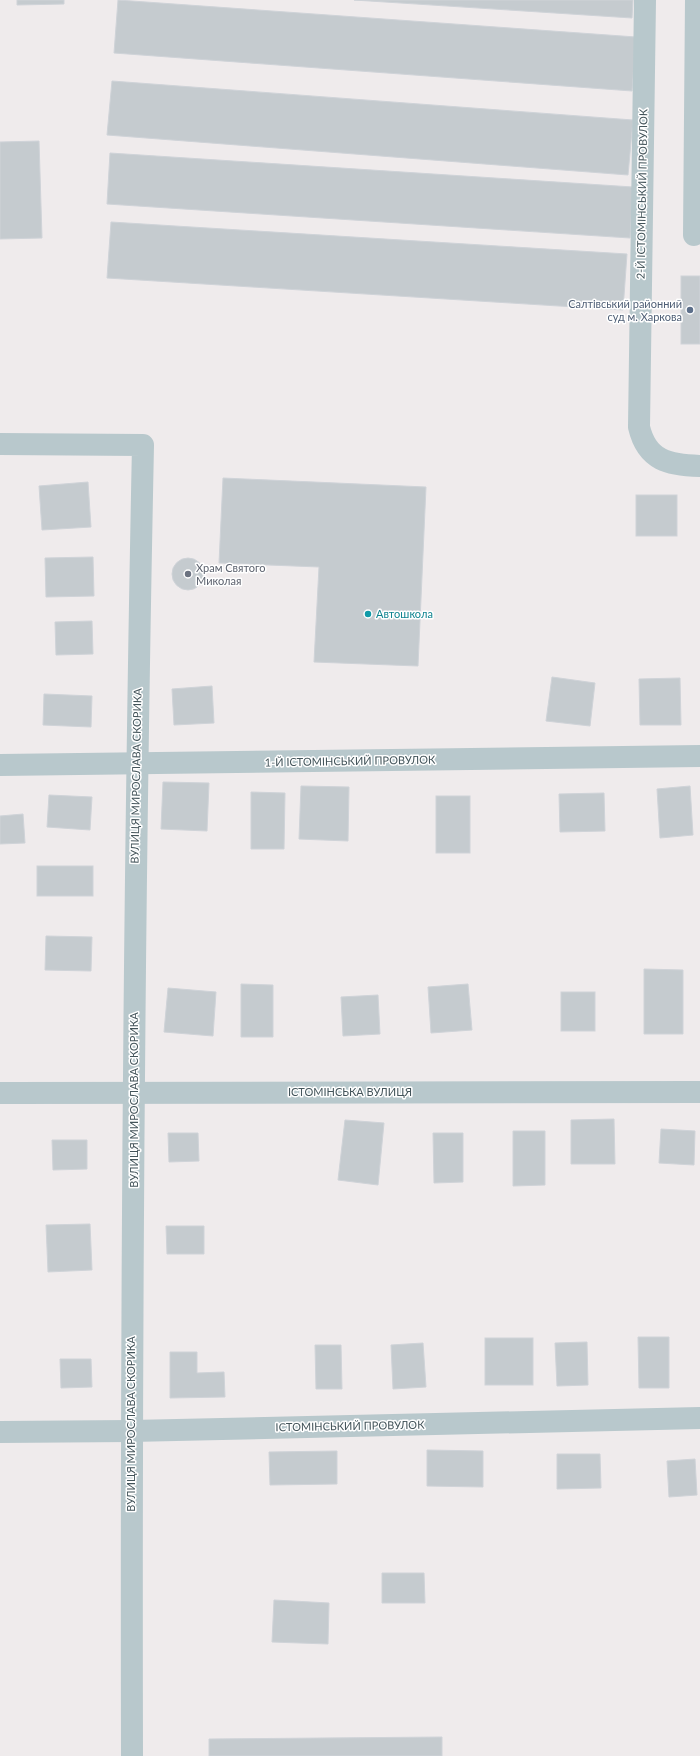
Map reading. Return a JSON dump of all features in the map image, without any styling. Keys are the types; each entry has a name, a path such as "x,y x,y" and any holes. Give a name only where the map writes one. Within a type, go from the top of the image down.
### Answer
{"street":[{"name":"2-Й ІСТОМІНСЬКИЙ ПРОВУЛОК","path":"645,0 639,428 645,445 650,452 659,459 680,464 700,466"},
{"path":"694,234 696,0"},
{"name":"ВУЛИЦЯ МИРОСЛАВА СКОРИКА","path":"0,444 142,445 136,764 131,1431 132,1756"},
{"name":"1-Й ІСТОМІНСЬКИЙ ПРОВУЛОК","path":"0,765 700,756"},
{"name":"ІСТОМІНСЬКА ВУЛИЦЯ","path":"0,1093 700,1092"},
{"name":"ІСТОМІНСЬКИЙ ПРОВУЛОК","path":"0,1432 131,1431 700,1418"}],"building":[{"path":"17,0 64,0 64,4 17,5"},
{"path":"118,0 636,37 632,91 114,53"},
{"path":"354,0 633,0 632,18"},
{"path":"112,81 633,120 628,175 107,135"},
{"path":"39,141 42,238 0,239 0,142"},
{"path":"110,153 633,187 630,238 107,204"},
{"path":"111,222 627,254 623,310 107,278"},
{"name":"Салтівський районний суд м. Харкова","path":"681,276 700,276 700,344 681,344"},
{"name":"Автошкола","path":"223,478 426,487 418,666 314,662 319,567 219,563"},
{"path":"88,482 91,527 42,530 39,486"},
{"path":"636,495 677,495 677,536 636,536"},
{"path":"93,557 94,596 46,597 45,558"},
{"name":"Храм Святого Миколая","path":"185,558 191,558 201,565 204,574 203,580 197,587 191,590 185,590 175,583 172,577 172,571 179,561"},
{"path":"92,621 93,654 56,655 55,622"},
{"path":"552,677 595,683 590,726 546,721"},
{"path":"680,678 681,725 640,725 639,679"},
{"path":"212,686 214,723 174,725 172,689"},
{"path":"44,694 92,696 91,727 43,725"},
{"path":"163,782 209,783 207,831 161,829"},
{"path":"301,786 349,787 348,841 299,839"},
{"path":"690,786 693,835 660,838 657,789"},
{"path":"251,792 285,793 284,849 251,849"},
{"path":"604,793 605,831 560,832 559,794"},
{"path":"49,795 92,797 90,830 47,827"},
{"path":"436,796 470,796 470,853 436,853"},
{"path":"23,814 25,843 0,844 0,816"},
{"path":"37,866 93,866 93,896 37,896"},
{"path":"46,936 92,937 91,971 45,970"},
{"path":"644,969 683,970 683,1034 644,1034"},
{"path":"241,984 273,985 273,1037 241,1037"},
{"path":"468,984 472,1030 431,1033 428,987"},
{"path":"168,988 216,992 213,1036 164,1032"},
{"path":"561,992 595,992 595,1031 561,1031"},
{"path":"378,995 380,1034 343,1036 341,997"},
{"path":"614,1119 615,1164 571,1164 571,1120"},
{"path":"345,1120 384,1123 378,1185 338,1180"},
{"path":"661,1129 695,1131 694,1165 659,1163"},
{"path":"513,1131 545,1131 545,1185 513,1186"},
{"path":"168,1133 198,1133 199,1161 169,1162"},
{"path":"433,1133 463,1133 463,1182 434,1183"},
{"path":"52,1140 87,1140 87,1169 53,1170"},
{"path":"90,1224 92,1270 48,1272 46,1225"},
{"path":"166,1226 204,1226 204,1254 167,1254"},
{"path":"638,1337 669,1337 669,1388 639,1388"},
{"path":"485,1338 533,1338 533,1385 485,1385"},
{"path":"587,1342 588,1385 557,1386 555,1343"},
{"path":"423,1343 426,1387 393,1389 391,1345"},
{"path":"315,1345 341,1345 342,1389 316,1389"},
{"path":"170,1352 197,1352 197,1373 224,1372 225,1397 170,1398"},
{"path":"60,1359 91,1359 92,1387 61,1388"},
{"path":"427,1450 483,1451 483,1487 427,1486"},
{"path":"337,1451 337,1484 270,1485 269,1452"},
{"path":"557,1454 600,1454 601,1488 557,1489"},
{"path":"695,1459 697,1495 669,1497 667,1461"},
{"path":"382,1573 424,1573 425,1603 382,1603"},
{"path":"274,1600 329,1603 328,1644 272,1642"},
{"path":"442,1737 442,1756 209,1756 209,1739"}],"place":[{"name":"Салтівський районний суд м. Харкова","path":"690,310"},
{"name":"Храм Святого Миколая","path":"188,574"},
{"name":"Автошкола","path":"368,614"}]}
